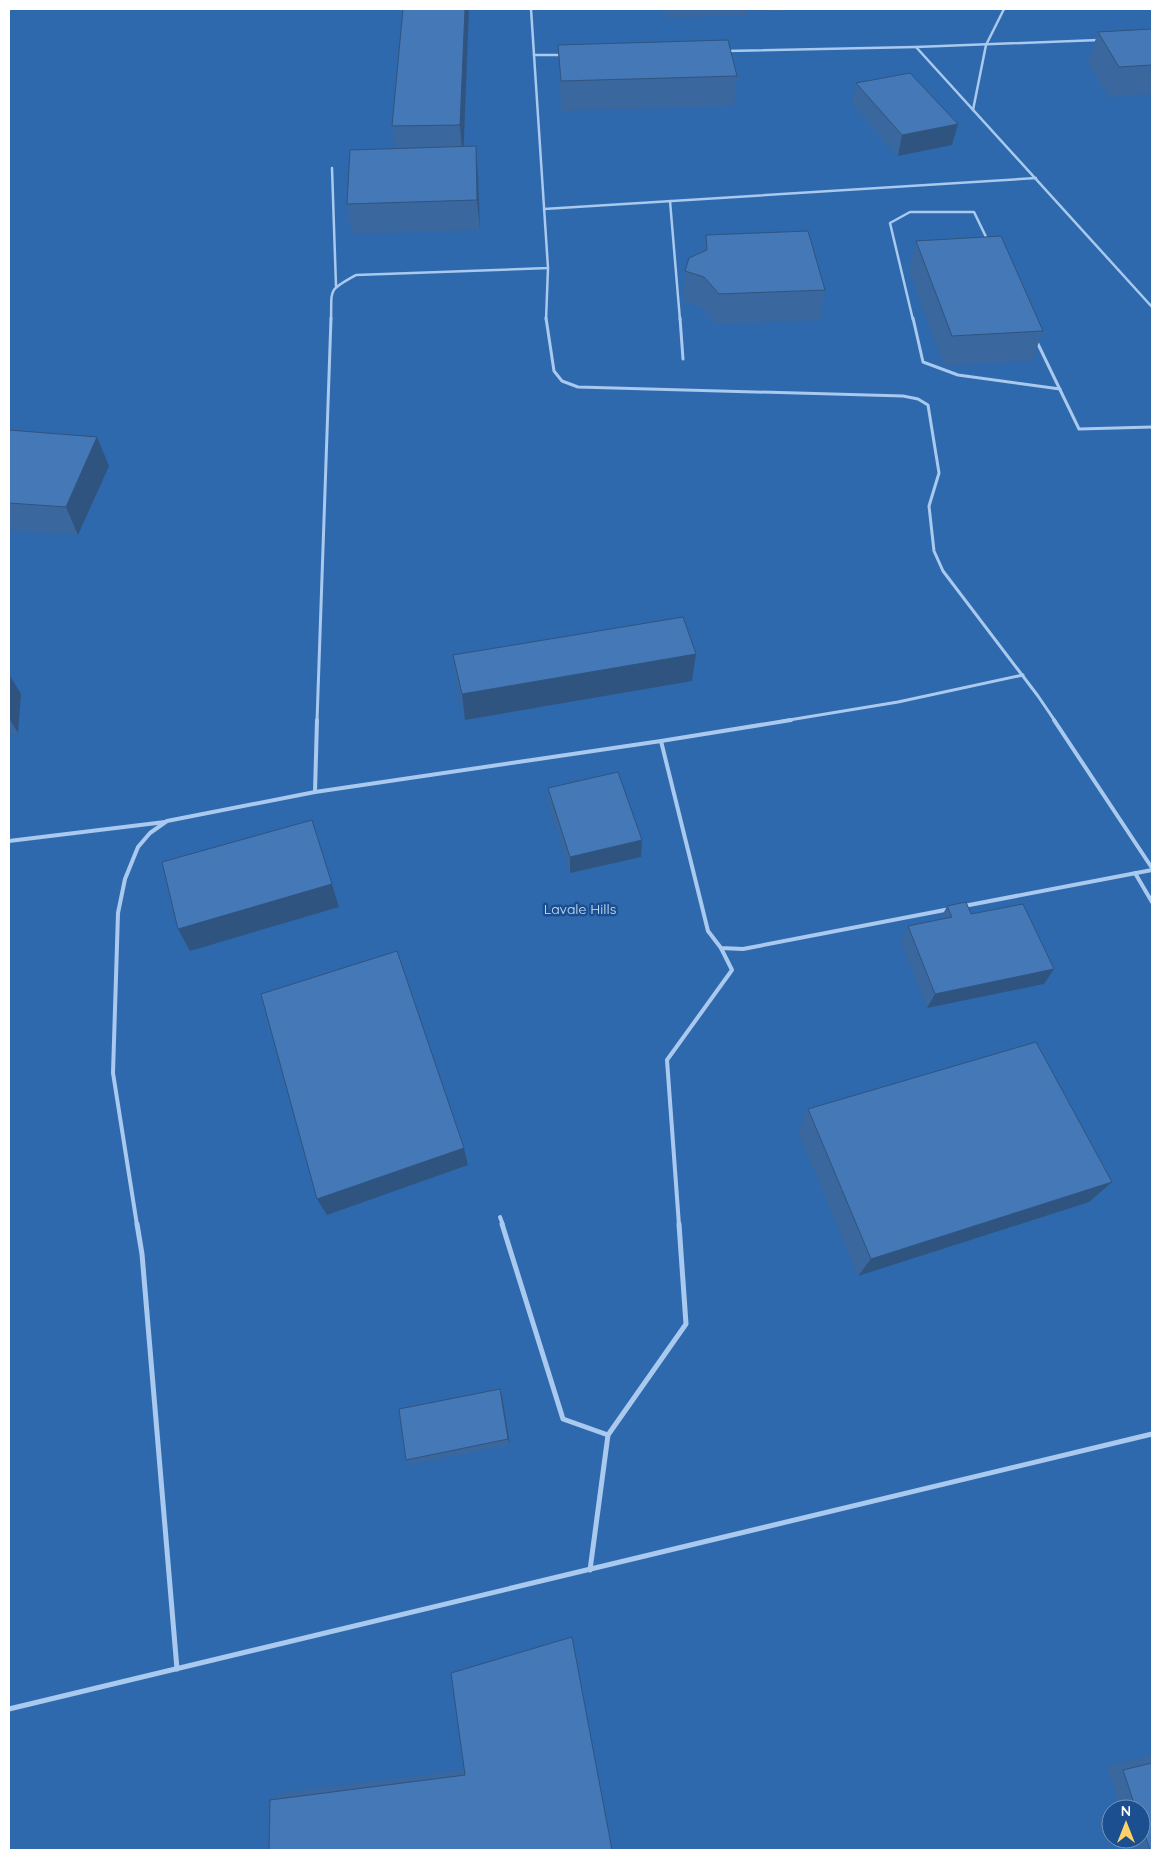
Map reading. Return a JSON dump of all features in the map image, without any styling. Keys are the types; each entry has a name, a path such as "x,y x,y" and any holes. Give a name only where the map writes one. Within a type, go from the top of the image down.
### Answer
{"lane":[{"path":"532,9 548,268 546,321 555,373 566,384 578,387 903,396 924,401 930,410 940,473 929,506 934,551 943,571 1023,675 1152,869 743,949 721,948"},
{"path":"973,110 986,45 1004,9"},
{"path":"720,51 986,45 1103,40"},
{"path":"916,46 1152,307"},
{"path":"534,56 564,55"},
{"path":"332,168 336,286"},
{"path":"544,209 1036,178"},
{"path":"670,201 683,359"},
{"path":"991,247 974,212 910,212 890,223 923,362 958,375 1060,390"},
{"path":"314,792 332,291 336,286 356,275 548,268"},
{"path":"1034,336 1079,429 1152,427"},
{"path":"9,841 167,821 314,792 661,741 898,702 1023,675"},
{"path":"590,1570 608,1436 686,1324 667,1060 732,970 721,948 708,931 661,741"},
{"path":"167,821 150,833 138,847 125,879 118,913 113,1074 142,1254 177,1669"},
{"path":"1135,873 1152,902"},
{"path":"500,1217 563,1419 608,1436"},
{"path":"9,1709 1152,1434"}],"green space":[{"name":"Lavale Hills","path":"9,9 1152,9 1152,1850 9,1850"}],"building":[{"path":"403,9 465,9 460,125 392,126"},
{"path":"1152,29 1152,65 1119,67 1098,32"},
{"path":"728,40 737,76 561,81 558,45"},
{"path":"910,73 958,124 902,135 856,83"},
{"path":"476,146 477,200 347,204 350,150"},
{"path":"808,231 825,290 719,294 704,277 685,271 689,258 707,250 706,235"},
{"path":"1001,236 1043,331 952,336 916,241"},
{"path":"9,430 97,437 66,507 9,503"},
{"path":"683,617 696,654 462,694 453,655"},
{"path":"618,772 642,840 570,857 548,788"},
{"path":"312,820 332,884 178,929 162,862"},
{"path":"966,902 971,914 1023,904 1054,969 935,994 908,926 952,917 947,906"},
{"path":"397,951 464,1148 317,1199 261,994"},
{"path":"1036,1042 1112,1182 871,1259 808,1109"},
{"path":"500,1389 508,1439 406,1460 399,1409"},
{"path":"572,1637 612,1850 269,1850 270,1800 465,1775 451,1673"},
{"path":"1152,1763 1152,1850 1150,1849 1151,1799 1133,1799 1123,1770"}]}
